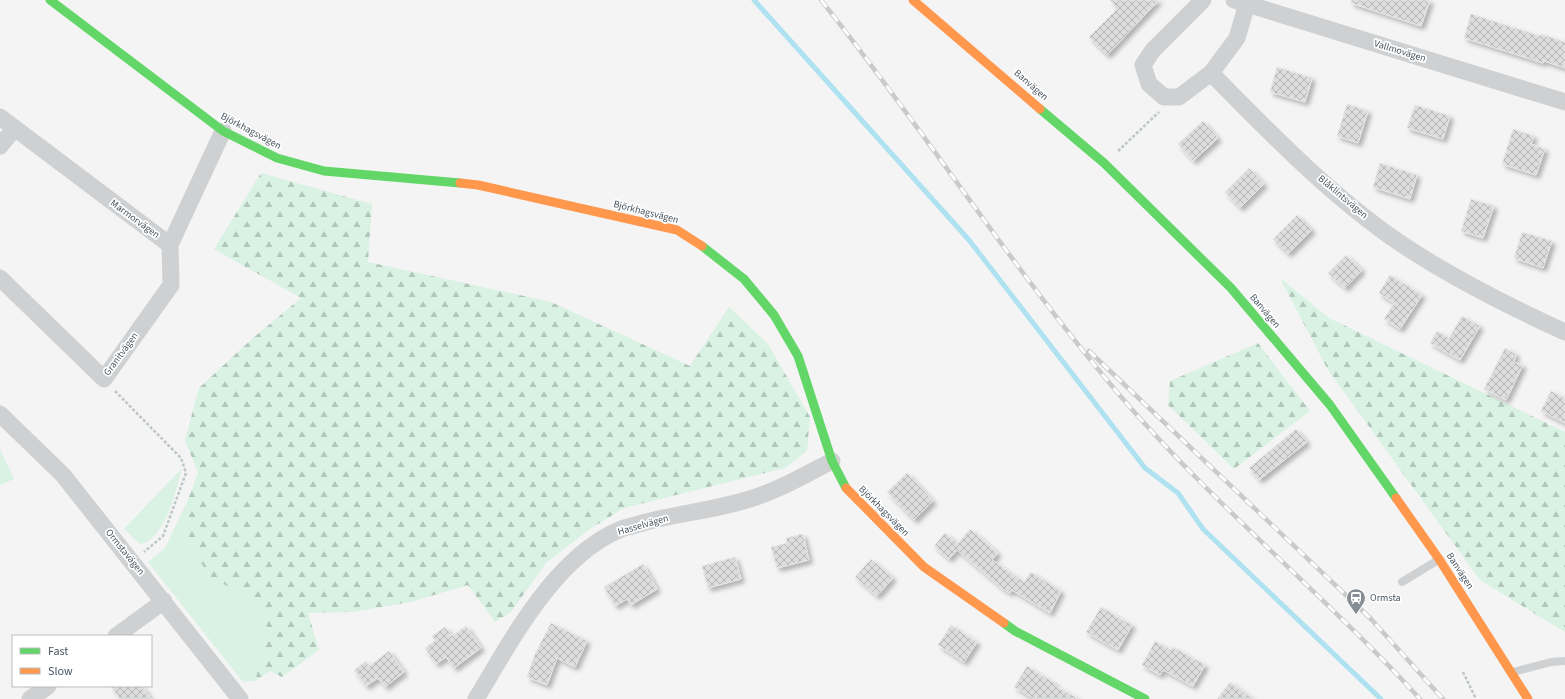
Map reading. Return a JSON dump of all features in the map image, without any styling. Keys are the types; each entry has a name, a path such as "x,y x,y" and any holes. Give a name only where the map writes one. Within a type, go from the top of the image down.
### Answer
{"street":[{"name":"Björkhagsvägen","path":"50,0 223,131 278,158 324,171 478,185 677,230 712,252 744,279 774,315 798,356 832,462 846,489 924,567 1015,631 1146,699"},
{"name":"Banvägen","path":"913,0 1104,163 1231,288 1330,404 1439,559 1528,699"},
{"path":"1203,0 1154,50 1143,65 1149,84 1164,96 1180,97 1211,73 1238,38 1241,2"},
{"name":"Vallmovägen","path":"1241,2 1565,102"},
{"name":"Blåklintsvägen","path":"1211,73 1278,140 1342,197 1400,243 1463,282 1565,332"},
{"name":"Marmorvägen","path":"0,117 170,245 223,131"},
{"path":"0,146 14,129"},
{"name":"Granitvägen","path":"0,278 104,379 171,285 170,245"},
{"name":"Ormstavägen","path":"0,415 63,475 240,699"},
{"name":"Hasselvägen","path":"476,699 527,615 556,579 590,548 619,530 653,520 744,501 788,484 832,462"},
{"path":"117,635 164,601"},
{"path":"30,699 47,687"}],"lane":[{"path":"1402,582 1439,559"},
{"path":"1512,672 1556,661 1565,661"}],"path":[{"path":"1104,163 1159,112 1180,97"},
{"path":"104,379 181,458 186,473 163,536 132,562"},
{"path":"1463,672 1476,699"}],"green space":[{"path":"261,173 372,204 368,262 551,302 690,366 729,307 768,344 810,417 807,451 785,468 624,508 590,529 546,563 511,612 495,622 468,585 411,602 352,612 308,613 319,650 282,677 270,671 255,681 268,636 263,607 210,576 186,541 187,502 198,473 185,440 199,388 253,338 301,298 214,249"},
{"path":"1280,278 1329,318 1565,432 1565,632 1480,580 1328,370"},
{"path":"1258,343 1310,411 1234,469 1168,405 1170,381"},
{"path":"0,449 14,479 0,485"},
{"path":"182,468 173,500 163,524 156,534 148,541 140,544 124,529"},
{"path":"187,502 186,541 210,576 263,607 268,636 255,681 243,682 148,562 165,548"}],"building":[{"path":"1110,0 1159,0 1107,55 1089,37 1118,8"},
{"path":"1351,0 1430,0 1421,26 1351,3"},
{"path":"1471,14 1540,36 1541,34 1565,42 1565,68 1544,61 1543,63 1464,38"},
{"path":"1277,67 1312,78 1305,102 1270,92"},
{"path":"1347,104 1368,111 1358,143 1337,136"},
{"path":"1415,105 1450,116 1443,139 1407,128"},
{"path":"1203,121 1218,138 1193,161 1178,144"},
{"path":"1513,129 1534,136 1531,144 1545,149 1536,175 1502,164"},
{"path":"1380,163 1417,175 1410,199 1373,187"},
{"path":"1249,168 1264,184 1240,208 1225,192"},
{"path":"1471,199 1494,206 1483,238 1461,231"},
{"path":"1297,215 1312,230 1288,254 1273,239"},
{"path":"1522,232 1552,241 1543,268 1514,258"},
{"path":"1346,255 1362,270 1345,288 1328,273"},
{"path":"1390,275 1422,295 1400,329 1384,319 1394,303 1379,293"},
{"path":"1462,316 1480,326 1460,360 1430,343 1437,331 1449,338"},
{"path":"1505,348 1516,354 1514,362 1523,365 1506,400 1484,389"},
{"path":"1551,391 1565,398 1565,423 1541,411"},
{"path":"1296,429 1307,442 1259,480 1249,468"},
{"path":"907,473 933,501 914,520 887,492"},
{"path":"970,529 998,553 992,560 1024,582 1031,572 1061,591 1050,613 1012,590 1010,593 1003,589 957,550 949,559 934,546 945,533 958,543"},
{"path":"803,534 809,560 777,568 771,547 787,543 786,538"},
{"path":"735,557 741,579 708,588 702,566"},
{"path":"871,559 893,578 877,596 855,577"},
{"path":"643,564 657,589 631,605 627,599 615,606 604,587"},
{"path":"1101,607 1132,625 1118,650 1086,632"},
{"path":"551,623 587,641 575,667 557,658 547,685 527,677 535,654"},
{"path":"951,625 977,642 964,662 938,645"},
{"path":"466,626 481,648 454,668 446,657 436,664 425,648 435,641 432,636 445,627 452,636"},
{"path":"1155,641 1171,650 1173,647 1205,665 1193,686 1163,670 1160,675 1142,665"},
{"path":"389,651 404,672 385,687 378,678 366,686 354,670 366,661 369,666"},
{"path":"1027,666 1055,683 1054,685 1079,699 1035,699 1014,687"},
{"path":"1230,682 1253,699 1217,699"},
{"path":"112,687 143,687 151,699 120,699"}],"waterway":[{"path":"754,0 969,240 1145,468 1178,493 1203,529 1381,699"}],"railway":[{"path":"821,0 859,48 1040,296 1117,392 1228,510 1345,622 1420,699"},
{"path":"1089,351 1371,619 1443,699"}],"traffic: fast":[{"path":"50,0 223,131 277,158 324,171 460,183"},
{"path":"1040,109 1104,163 1231,288 1330,405 1396,498"},
{"path":"702,246 744,279 774,315 798,356 832,461 846,488"},
{"path":"1004,623 1015,631 1145,699"}],"traffic: slow":[{"path":"913,0 1040,109"},
{"path":"460,183 478,185 677,230 702,246"},
{"path":"846,488 924,567 1004,623"},
{"path":"1396,498 1439,559 1528,699"}],"place":[{"name":"Ormsta","path":"1356,615"}]}
